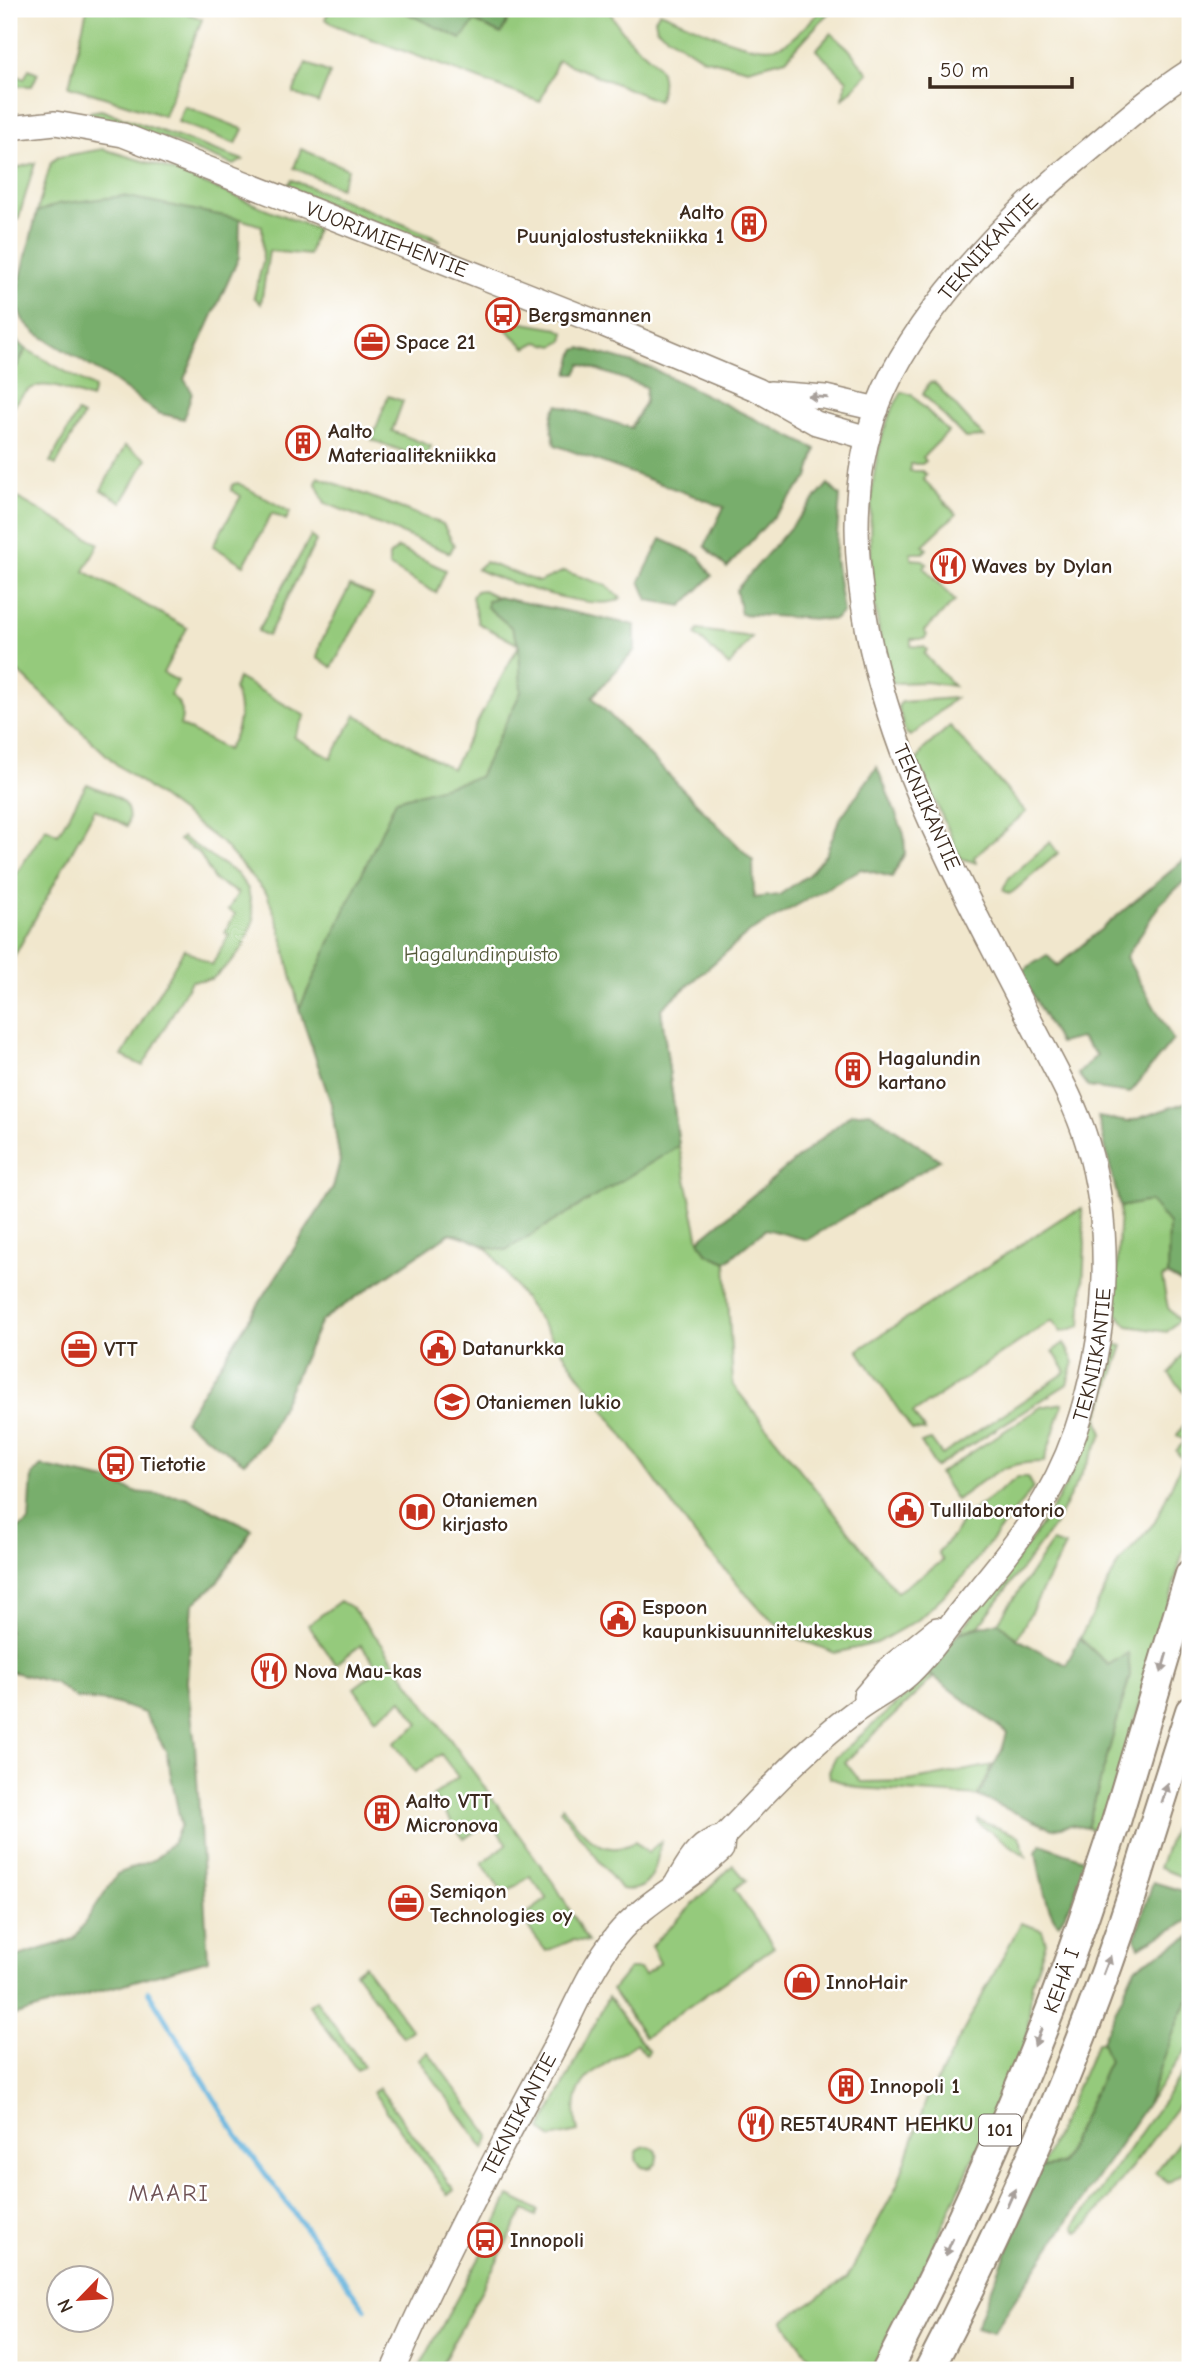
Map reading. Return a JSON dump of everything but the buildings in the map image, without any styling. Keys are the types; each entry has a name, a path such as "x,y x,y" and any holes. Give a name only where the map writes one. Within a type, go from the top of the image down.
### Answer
{"highway":[{"name":"KEHÄ I","path":"887,2370 963,2216 1035,2045 1115,1825 1190,1574"},
{"name":"KEHÄ I","path":"929,2370 967,2297 1077,2042 1132,1895 1190,1711"}],"main road":[{"name":"TEKNIIKANTIE","path":"393,2370 520,2112 605,1953 624,1928 677,1882 710,1861 722,1849 723,1837 850,1715 912,1671 1000,1566 1042,1507 1076,1432 1088,1391 1100,1324 1104,1284 1101,1203 1077,1114 944,851 915,784 882,695 868,633 859,561 861,484 868,438 891,377 921,331 995,235 1043,188 1190,71"},
{"name":"VUORIMIEHENTIE","path":"9,128 55,123 122,135 604,325 758,390 816,423 868,438"},
{"name":"VUORIMIEHENTIE","path":"758,390 790,396 825,397 877,409"}],"green space":[{"path":"87,9 177,9 202,19 164,116 69,86"},
{"path":"330,9 398,9 461,38 474,21 501,34 513,9 608,9 631,41 658,66 662,80 661,90 658,101 558,60 540,102 337,26 325,19"},
{"path":"398,9 513,9 501,34 475,21 461,39"},
{"path":"823,9 832,9 786,59 748,69 702,58 657,29 655,19 660,12 741,44 773,47 786,43"},
{"path":"831,33 848,48 868,73 843,99 847,80 816,50"},
{"path":"306,63 330,73 318,103 293,93"},
{"path":"29,69 38,73 32,86 9,86 9,72 24,79"},
{"path":"184,106 243,129 236,144 178,122"},
{"path":"101,110 243,160 234,165 164,138 89,115 90,112"},
{"path":"103,149 163,167 316,229 309,255 269,251 261,304 254,297 263,261 262,226 240,219 37,212 51,162 58,157"},
{"path":"301,149 348,169 340,188 294,168"},
{"path":"35,163 18,220 9,221 9,170"},
{"path":"292,180 441,241 403,234 286,187"},
{"path":"123,196 240,219 239,257 184,379 192,392 184,419 158,413 108,377 36,333 23,320 15,301 37,212 58,204"},
{"path":"507,320 558,329 565,333 563,341 554,346 537,342 526,348 506,329"},
{"path":"9,334 26,349 9,381"},
{"path":"581,348 651,368 816,449 808,478 727,568 705,546 724,507 555,445 552,419 558,405 631,428 645,402 646,387 581,364 576,374 568,374 575,350"},
{"path":"26,349 94,388 91,399 45,385 27,391 9,413 9,382"},
{"path":"934,382 984,437 965,438 923,394 929,383"},
{"path":"902,392 912,395 948,432 923,457 926,461 922,464 910,464 910,471 922,471 926,475 923,479 956,514 923,545 927,549 923,553 911,553 911,559 923,560 927,564 924,568 955,601 924,631 927,635 924,639 911,639 911,646 924,647 927,650 924,654 954,686 926,682 894,683 888,674 883,656 872,578 871,512 879,447 889,417"},
{"path":"388,396 403,401 392,431 431,446 425,459 372,440"},
{"path":"77,413 83,416 56,465 50,462"},
{"path":"125,446 147,459 122,502 101,490"},
{"path":"318,477 443,524 454,545 450,553 325,503 316,484"},
{"path":"238,483 290,512 286,520 272,513 244,565 213,546 241,496 231,490 233,484"},
{"path":"828,484 840,496 835,559 843,612 834,620 741,614 736,590"},
{"name":"Hagalundinpuisto","path":"9,493 99,544 84,571 187,628 163,673 178,681 170,695 181,708 180,725 227,750 239,720 239,705 234,689 238,678 305,716 294,737 331,758 356,715 452,769 519,645 753,861 748,933 661,1009 679,1146 699,1240 706,1253 726,1262 733,1385 897,1592 943,1561 938,1552 954,1535 963,1518 1018,1477 1027,1477 1033,1488 961,1579 919,1619 877,1643 835,1653 789,1635 758,1607 696,1537 489,1250 473,1238 450,1233 321,1321 265,1442 244,1463 184,1421 333,1188 340,1161 331,1103 299,1009 280,928 267,894 222,843 115,763 9,663"},
{"path":"311,536 316,541 268,636 258,631"},
{"path":"661,539 699,556 712,576 682,606 648,600 640,581"},
{"path":"398,548 446,570 436,593 389,566 389,556"},
{"path":"485,562 539,582 564,571 605,585 621,598 610,602 594,602 550,594 477,569"},
{"path":"350,586 373,595 332,667 317,658 321,642"},
{"path":"483,590 497,597 487,601 487,607 511,627 519,645 478,623 472,597 476,591"},
{"path":"497,597 635,625 635,650 592,697 753,861 754,898 779,895 808,875 826,854 839,820 877,767 904,834 905,853 892,877 861,869 748,933 661,1009 679,1146 506,1250 491,1248 450,1233 321,1321 265,1442 244,1463 184,1421 333,1188 340,1161 331,1103 299,1009 396,800 479,777 521,692 519,645 511,627 487,607 487,601"},
{"path":"698,630 752,637 729,666 696,635"},
{"path":"955,698 915,733 910,736 905,732 898,706 902,702"},
{"path":"950,726 1026,812 974,857 976,863 961,858 917,761 923,750"},
{"path":"87,784 124,803 129,817 127,826 95,809 9,966 9,885 46,828 58,834"},
{"path":"182,837 237,874 248,889 254,920 242,949 231,962 212,979 191,981 143,1066 122,1056 184,949 212,965 229,935 225,932 235,914 228,910 238,893 214,880 200,854 179,840"},
{"path":"1050,842 1058,853 1014,891 1009,894 1003,890 1009,878"},
{"path":"1190,855 1190,876 1160,904 1126,957 1173,1040 1130,1093 1088,1087 1078,1074 1097,1055 1081,1038 1059,1043 1020,972 1047,955 1057,966"},
{"path":"1190,1101 1190,1288 1168,1275 1169,1224 1150,1201 1120,1207 1098,1117 1128,1122"},
{"path":"870,1112 940,1160 807,1240 766,1229 726,1262 706,1253 699,1240 851,1114"},
{"path":"1150,1201 1169,1223 1168,1275 1162,1278 1168,1308 1179,1320 1167,1332 1128,1326 1115,1312 1120,1207"},
{"path":"1082,1209 1085,1244 1081,1326 1061,1332 1052,1320 913,1413 925,1431 912,1430 858,1350 1065,1216"},
{"path":"1064,1343 1074,1362 1067,1384 936,1467 921,1443 931,1440 942,1455 1066,1372 1053,1351"},
{"path":"1110,1343 1123,1346 1098,1418 1103,1434 1055,1524 979,1626 959,1633 1031,1540 1068,1481 1087,1431"},
{"path":"1184,1352 1190,1352 1190,1399 1169,1374"},
{"path":"1063,1403 1044,1462 1017,1464 1006,1468 956,1500 939,1474 1041,1407"},
{"path":"1190,1403 1190,1526 1154,1659 1100,1832 1087,1828 1130,1675 1128,1654 1108,1665 1080,1638 1118,1564 1155,1522 1183,1460 1176,1451 1185,1441 1177,1435 1185,1423"},
{"path":"41,1466 107,1480 135,1492 186,1497 252,1529 217,1583 193,1604 187,1681 195,1745 208,1960 9,2017 9,1959 74,1939 117,1874 155,1859 174,1841 181,1825 166,1751 144,1713 114,1703 76,1698 55,1683 9,1671 9,1534 29,1522 32,1475"},
{"path":"1052,1542 1065,1546 1017,1639 998,1622"},
{"path":"340,1601 352,1608 378,1639 557,1888 588,1942 573,1940 546,1951 521,1918 547,1899 530,1876 504,1894 482,1863 507,1844 490,1821 464,1839 433,1796 458,1777 441,1754 415,1772 394,1743 419,1724 402,1700 376,1719 354,1688 379,1669 361,1645 336,1664 308,1625"},
{"path":"998,1622 1017,1639 1066,1665 1080,1638 1108,1665 1128,1653 1130,1675 1087,1828 1071,1825 1052,1829 978,1796 1002,1750 1007,1733 925,1670 959,1633"},
{"path":"929,1675 933,1678 845,1762 861,1782 909,1781 993,1765 978,1796 858,1788 830,1778 829,1771 835,1758"},
{"path":"1190,1784 1190,1880 1159,1868"},
{"path":"562,1807 585,1834 603,1846 623,1847 635,1841 648,1853 661,1841 655,1869 646,1883 632,1890 621,1889 560,1810"},
{"path":"978,1820 1019,1836 1026,1856 978,1823"},
{"path":"1041,1844 1086,1860 1074,1898 1059,1924 1051,1912 1041,1880 1036,1852"},
{"path":"733,1865 746,1880 734,1889 774,1947 645,2037 612,1990 629,1969 639,1969 644,1975 660,1963 651,1946"},
{"path":"1153,1882 1190,1893 1190,1920 1139,1947 1135,1938"},
{"path":"1021,1923 1042,1930 1046,1942 1032,1983 1027,2039 927,2260 871,2370 807,2370 813,2362 783,2321 847,2278 897,2186 926,2101"},
{"path":"1190,1937 1190,1998 1180,2015 1147,2104 993,2332 976,2327 1041,2167 1061,2165 1109,2061 1102,2041 1135,1967"},
{"path":"364,1965 412,2030 403,2037 355,1972"},
{"path":"608,1997 649,2052 646,2055 637,2043 588,2077 576,2099 578,2132 551,2138 541,2130"},
{"path":"1190,1998 1190,2045 1147,2104 1180,2015"},
{"path":"316,2000 364,2066 357,2070 309,2005"},
{"path":"1102,2041 1109,2061 1061,2165 1041,2167 1097,2043"},
{"path":"428,2052 490,2136 484,2148 419,2059"},
{"path":"1190,2063 1190,2090 1089,2223 1078,2232 1074,2227"},
{"path":"379,2088 454,2190 448,2195 373,2092"},
{"path":"1181,2139 1190,2142 1190,2168 1168,2183 1155,2173"},
{"path":"647,2146 655,2149 658,2157 655,2165 647,2168 639,2165 636,2157 639,2149"},
{"path":"509,2196 538,2210 536,2216 524,2210 439,2370 418,2370 486,2245"}],"waterway":[{"path":"148,1991 236,2134 365,2309"}],"place":[{"name":"Aalto Puunjalostustekniikka 1","path":"749,224"},
{"name":"Bergsmannen","path":"503,315"},
{"name":"Space 21","path":"372,342"},
{"name":"Aalto Materiaalitekniikka","path":"303,443"},
{"name":"Waves by Dylan","path":"948,566"},
{"name":"Hagalundin kartano","path":"853,1070"},
{"name":"Datanurkka","path":"438,1348"},
{"name":"VTT","path":"79,1349"},
{"name":"Otaniemen lukio","path":"452,1402"},
{"name":"Tietotie","path":"116,1464"},
{"name":"Tullilaboratorio","path":"906,1510"},
{"name":"Otaniemen kirjasto","path":"417,1512"},
{"name":"Espoon kaupunkisuunnitelukeskus","path":"618,1619"},
{"name":"Nova Mau-kas","path":"269,1671"},
{"name":"Aalto VTT Micronova","path":"382,1813"},
{"name":"Semiqon Technologies oy","path":"406,1903"},
{"name":"InnoHair","path":"802,1982"},
{"name":"Innopoli 1","path":"846,2086"},
{"name":"RE5T4UR4NT HEHKU","path":"756,2124"},
{"name":"Innopoli","path":"485,2240"}],"district":[{"name":"MAARI","path":"169,2193"}]}
